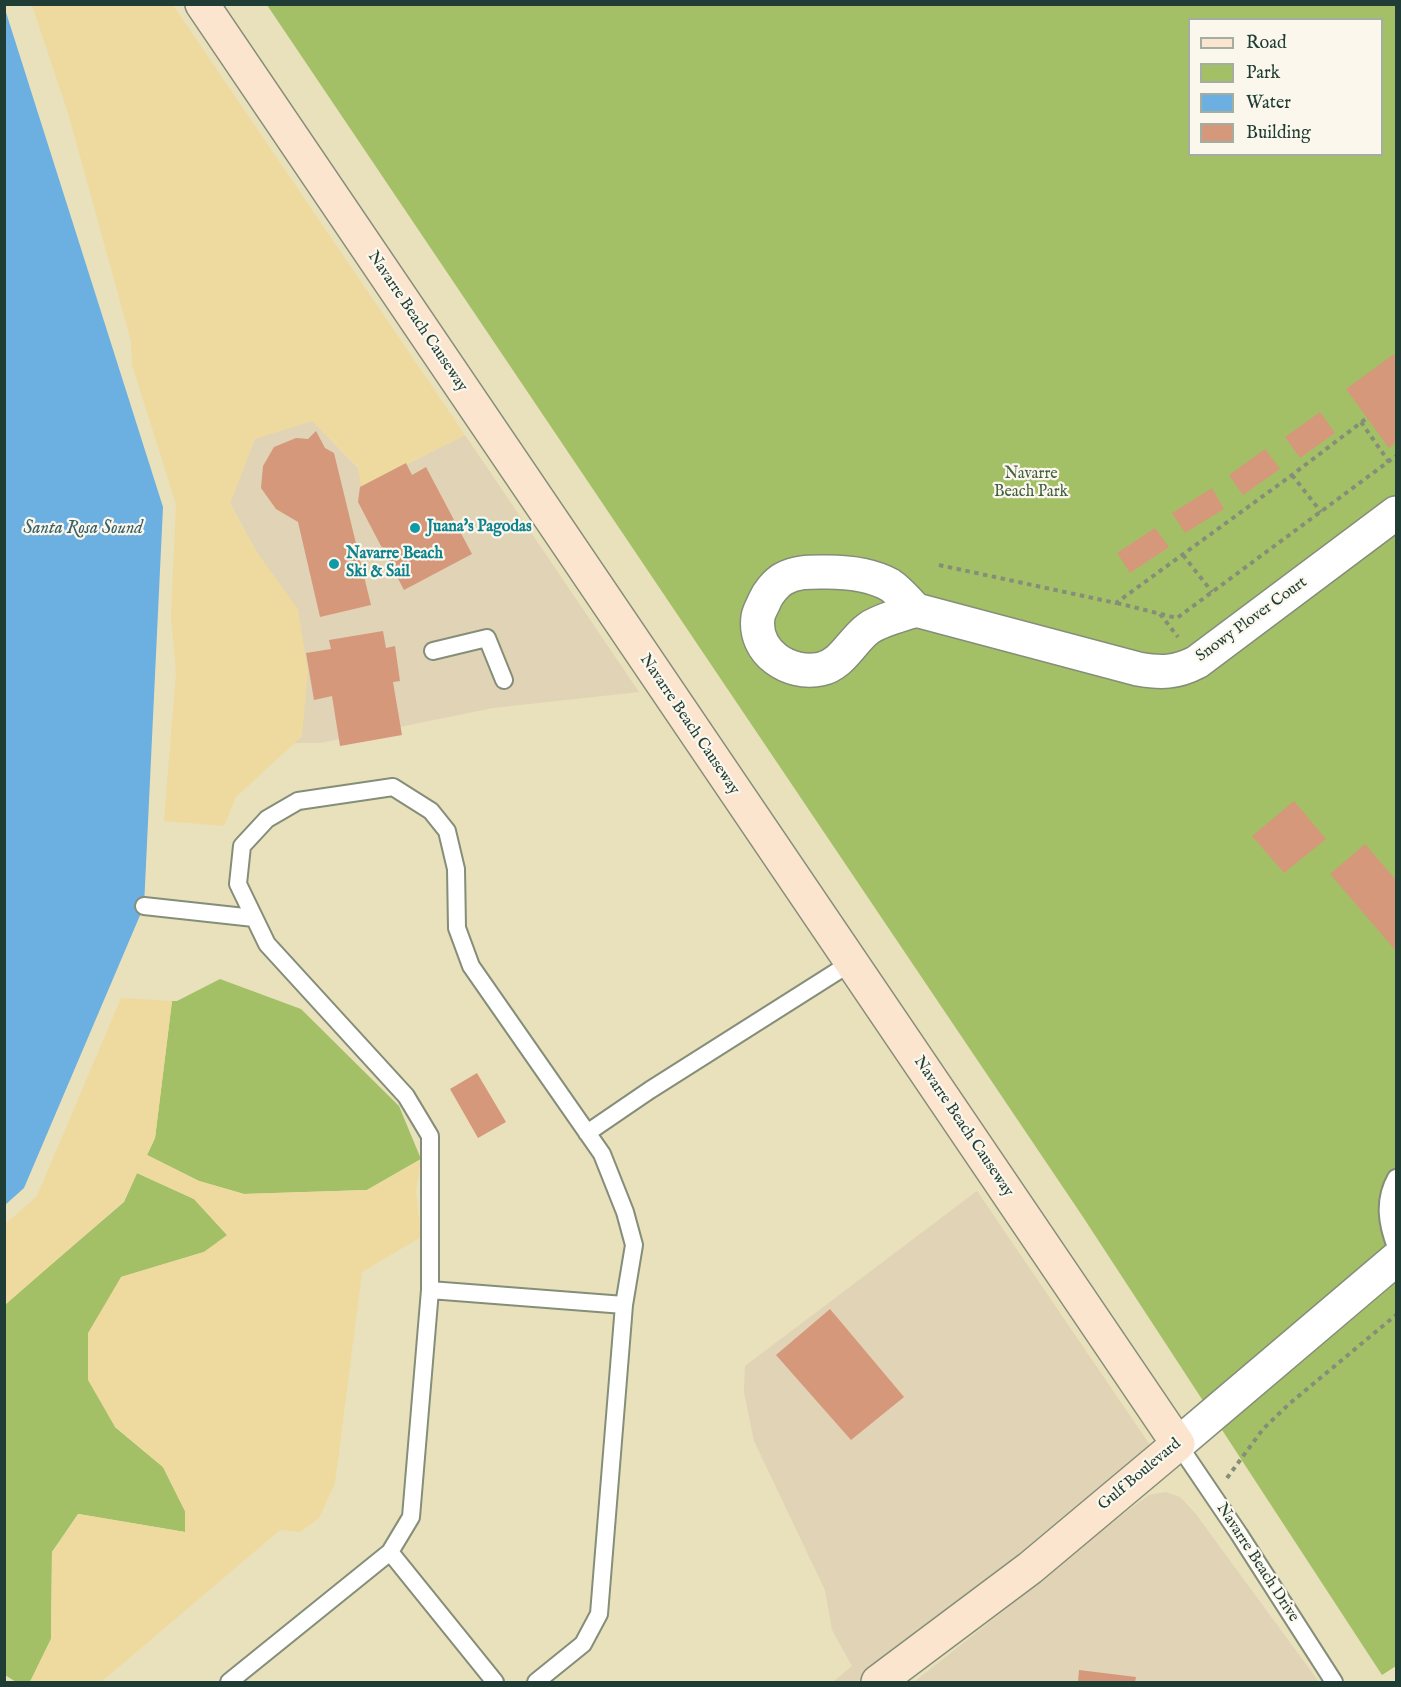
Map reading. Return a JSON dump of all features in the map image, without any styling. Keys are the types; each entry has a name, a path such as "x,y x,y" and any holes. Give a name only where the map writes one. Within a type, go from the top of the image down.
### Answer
{"main road":[{"name":"Navarre Beach Causeway","path":"202,4 1178,1444"},
{"name":"Gulf Boulevard","path":"878,1683 1030,1568 1178,1444"}],"street":[{"name":"Snowy Plover Court","path":"916,610 1138,669 1168,673 1183,670 1197,662 1396,513"},
{"name":"Gulf Boulevard","path":"1178,1444 1396,1259"}],"lane":[{"path":"432,651 487,638 504,680"},
{"path":"229,1683 390,1552 411,1517 430,1290 429,1137 406,1096 267,944 238,884 242,846 267,819 298,801 393,787 431,811 447,831 456,869 457,928 471,966 602,1154 625,1212 634,1245 624,1305 599,1614 583,1644 536,1683"},
{"path":"144,906 254,918"},
{"path":"587,1133 650,1089 852,962"},
{"path":"1396,1178 1391,1188 1387,1218 1396,1247"},
{"path":"430,1290 624,1305"},
{"name":"Navarre Beach Drive","path":"1178,1444 1334,1683"},
{"path":"390,1552 495,1683"}],"path":[{"path":"1116,603 1367,418"},
{"path":"1361,422 1389,462"},
{"path":"939,565 1177,618 1396,456"},
{"path":"1292,475 1321,512"},
{"path":"1183,555 1212,592"},
{"path":"1210,1492 1231,1475 1263,1429 1289,1404 1396,1315"}],"shaded area":[{"path":"312,421 358,468 362,487 465,435 639,692 493,708 320,743 294,743 302,736 256,551 230,503 255,438"},
{"path":"977,1191 1150,1445 1019,1554 857,1682 833,1682 852,1666 832,1630 825,1590 754,1441 744,1392 745,1366"},
{"path":"1166,1492 1180,1497 1195,1513 1319,1682 914,1682 1104,1528 1149,1495"}],"green space":[{"name":"Navarre Beach Park","path":"267,5 1396,5 1396,1666 1382,1675 1083,1217"},
{"path":"220,979 301,1009 399,1106 421,1159 367,1190 244,1194 199,1181 147,1155 155,1138 172,1001 177,1001"},
{"path":"137,1173 194,1199 228,1236 204,1252 121,1277 115,1427 163,1467 185,1511 185,1532 78,1514 52,1552 51,1639 30,1682 16,1682 5,1675 4,1305 124,1202"}],"sand":[{"path":"32,5 173,5 465,435 361,487 358,467 312,421 255,439 230,503 256,551 298,609 308,672 302,736 236,797 224,826 164,821 176,673 171,616 176,504 132,365 131,341 68,113"},
{"path":"121,998 172,1001 155,1138 147,1155 199,1181 244,1194 367,1190 421,1159 416,1191 421,1237 362,1272 335,1483 319,1518 300,1532 280,1530 101,1682 30,1682 51,1639 52,1552 79,1514 185,1532 185,1511 163,1467 115,1427 88,1380 88,1333 121,1277 204,1252 227,1235 194,1199 137,1173 124,1201 5,1305 4,1225 37,1196"}],"water":[{"name":"Santa Rosa Sound","path":"4,6 163,507 144,906 24,1188 5,1205"}],"building":[{"path":"1394,354 1396,358 1396,442 1389,448 1346,389"},
{"path":"1320,412 1335,433 1300,458 1285,437"},
{"name":"Navarre Beach Ski & Sail","path":"316,431 325,448 334,453 371,605 320,617 298,522 276,509 261,488 263,466 274,447 296,438 308,439"},
{"path":"1265,449 1280,469 1243,495 1229,475"},
{"name":"Juana's Pagodas","path":"406,463 412,475 426,467 472,554 404,590 358,502 360,487"},
{"path":"1212,488 1224,509 1185,533 1172,513"},
{"path":"1155,528 1169,547 1130,573 1117,553"},
{"path":"383,631 386,648 395,646 400,681 393,682 402,735 340,746 332,696 314,700 306,653 331,649 329,640"},
{"path":"1294,801 1326,839 1284,873 1252,836"},
{"path":"1365,844 1396,880 1396,951 1330,874"},
{"path":"477,1073 506,1122 478,1138 450,1089"},
{"path":"830,1309 904,1397 851,1440 776,1355"},
{"path":"1079,1670 1136,1677 1135,1682 1078,1682"}],"place":[{"name":"Juana's Pagodas","path":"415,528"},
{"name":"Navarre Beach Ski & Sail","path":"334,564"}]}
